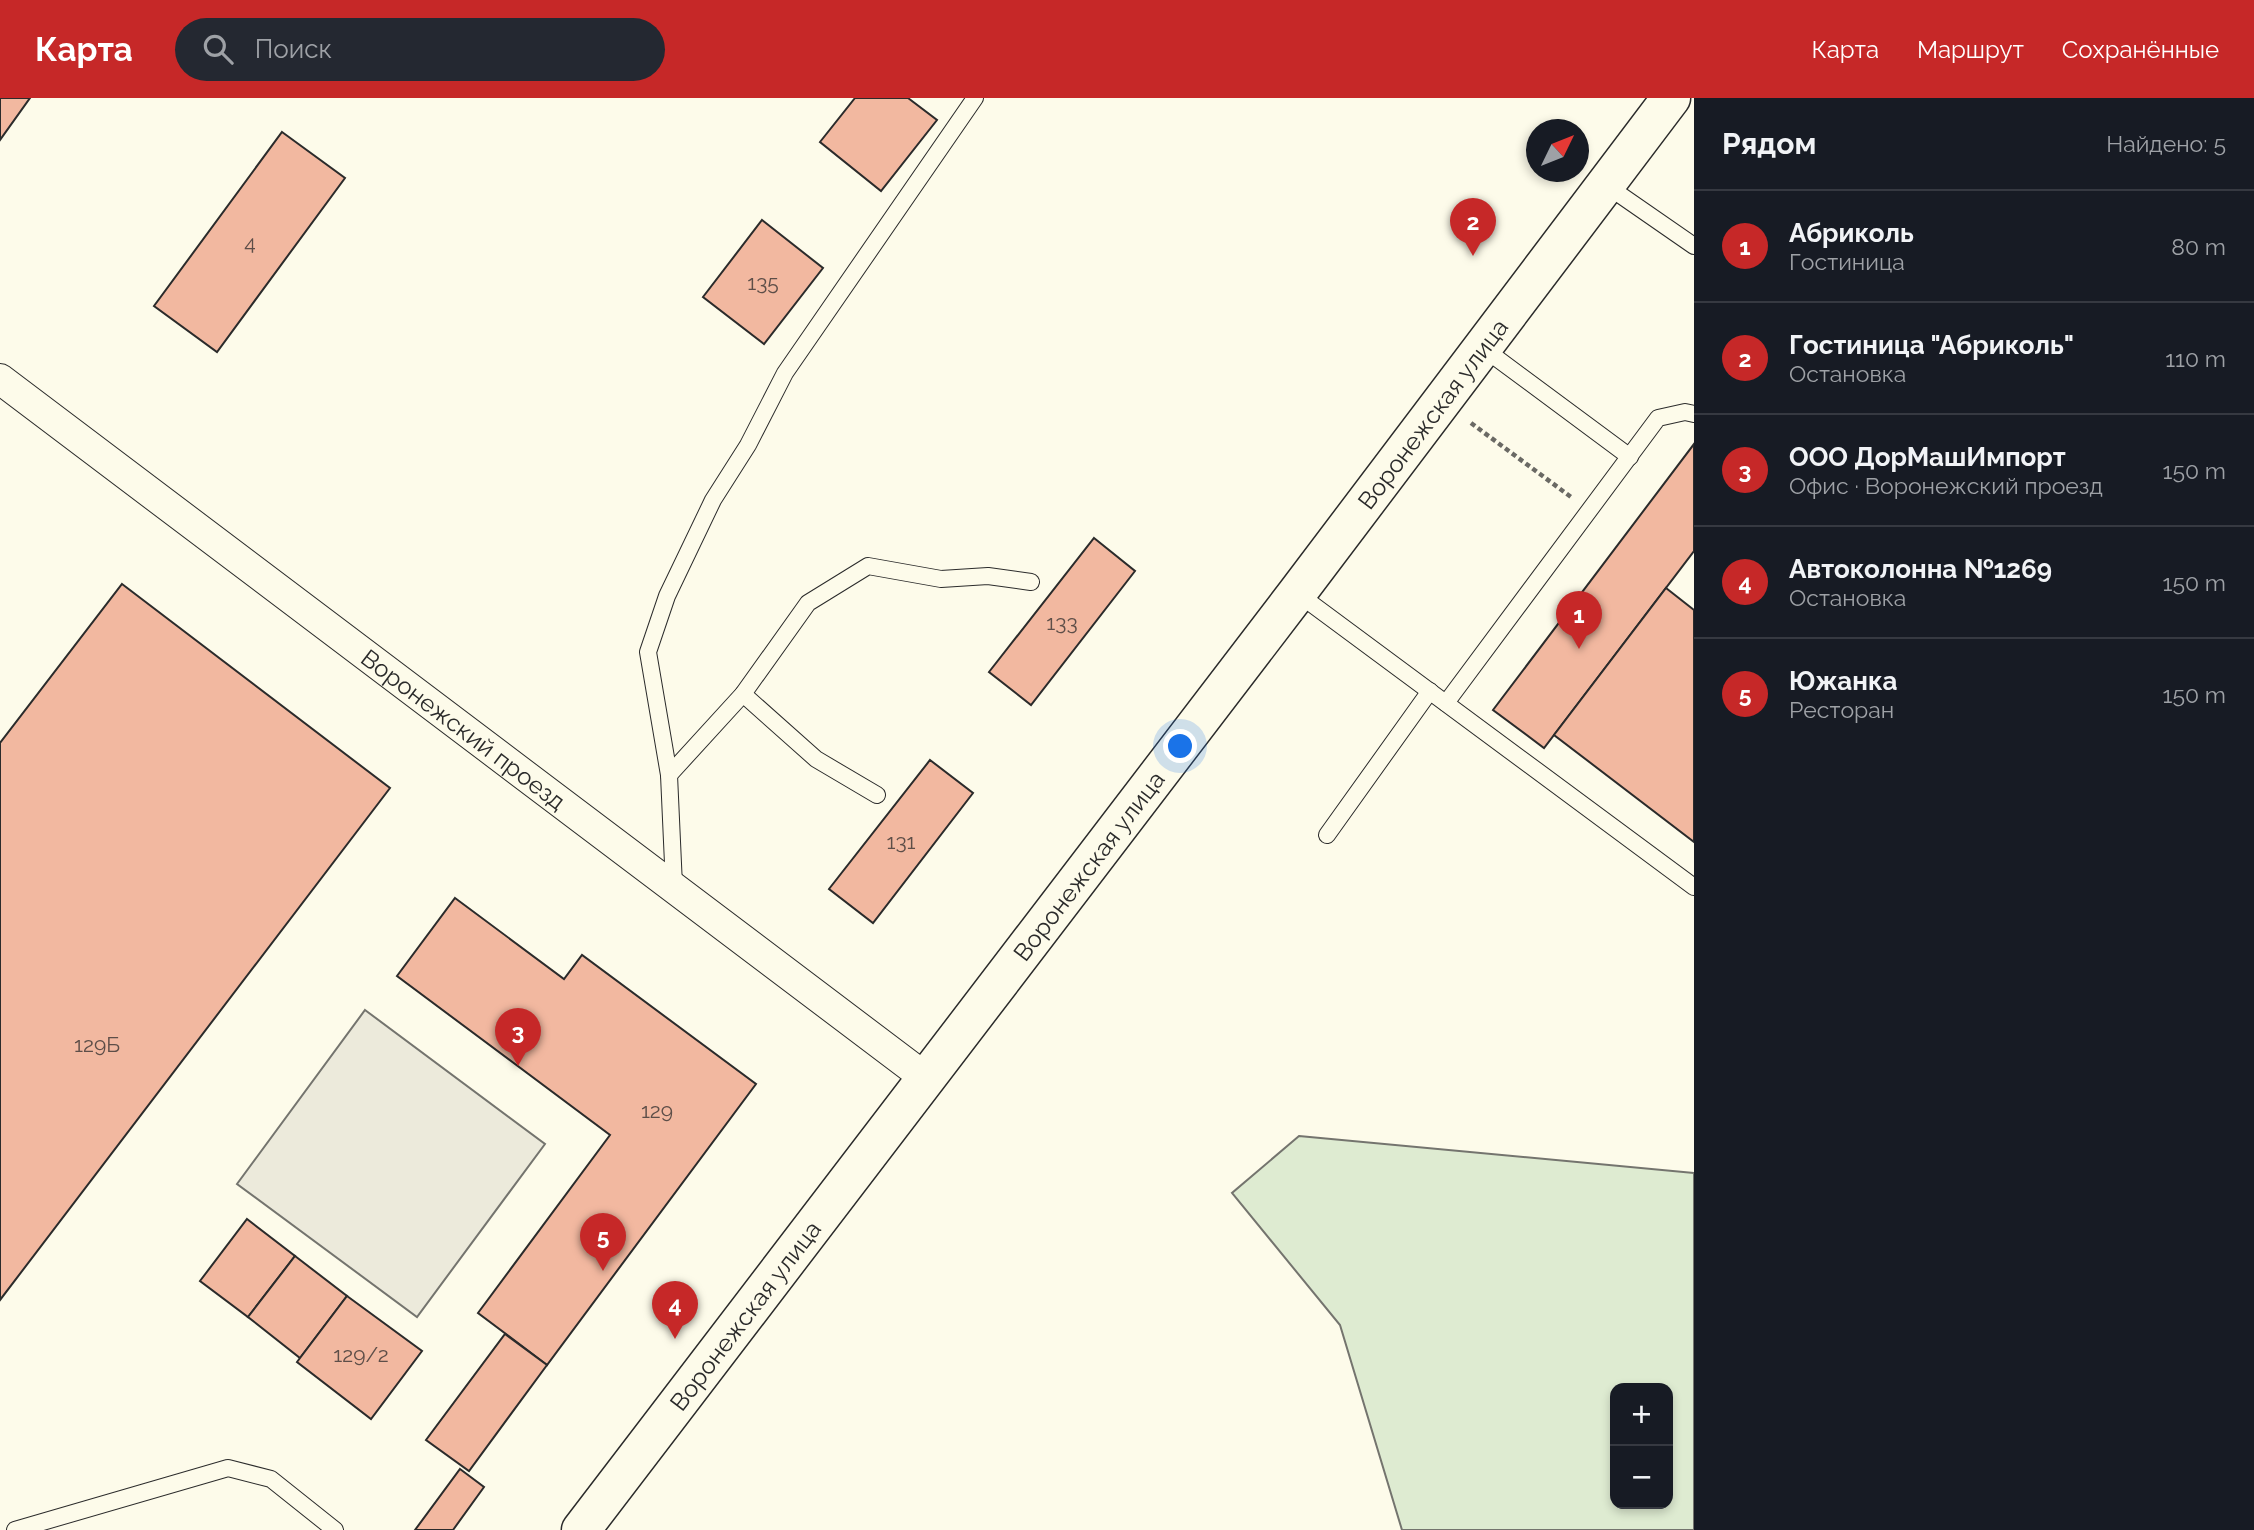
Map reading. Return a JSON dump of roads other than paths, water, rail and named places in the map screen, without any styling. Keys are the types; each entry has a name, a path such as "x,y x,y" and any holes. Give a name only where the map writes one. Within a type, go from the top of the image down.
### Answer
{"highway":[{"name":"Воронежская улица","path":"581,1530 1443,402 1671,98"}],"street":[{"name":"Воронежский проезд","path":"0,379 927,1079"}],"lane":[{"path":"674,886 669,775 648,652 667,596 712,500 748,445 785,373 975,98"},
{"path":"1606,185 1694,246"},
{"path":"1483,348 1630,457"},
{"path":"1446,703 1658,418 1685,412 1694,414"},
{"path":"669,775 743,694 808,603 868,566 942,579 988,576 1031,582"},
{"path":"1297,593 1694,887"},
{"path":"1328,835 1430,691"},
{"path":"743,694 817,760 877,794"},
{"path":"15,1530 228,1468 271,1479 335,1530"}],"place":[{"name":"Гостиница \"Абриколь\"","path":"1473,256"},
{"name":"Абриколь","path":"1579,649"},
{"name":"ООО ДорМашИмпорт","path":"518,1066"},
{"name":"Южанка","path":"603,1271"},
{"name":"Автоколонна №1269","path":"675,1339"}]}
